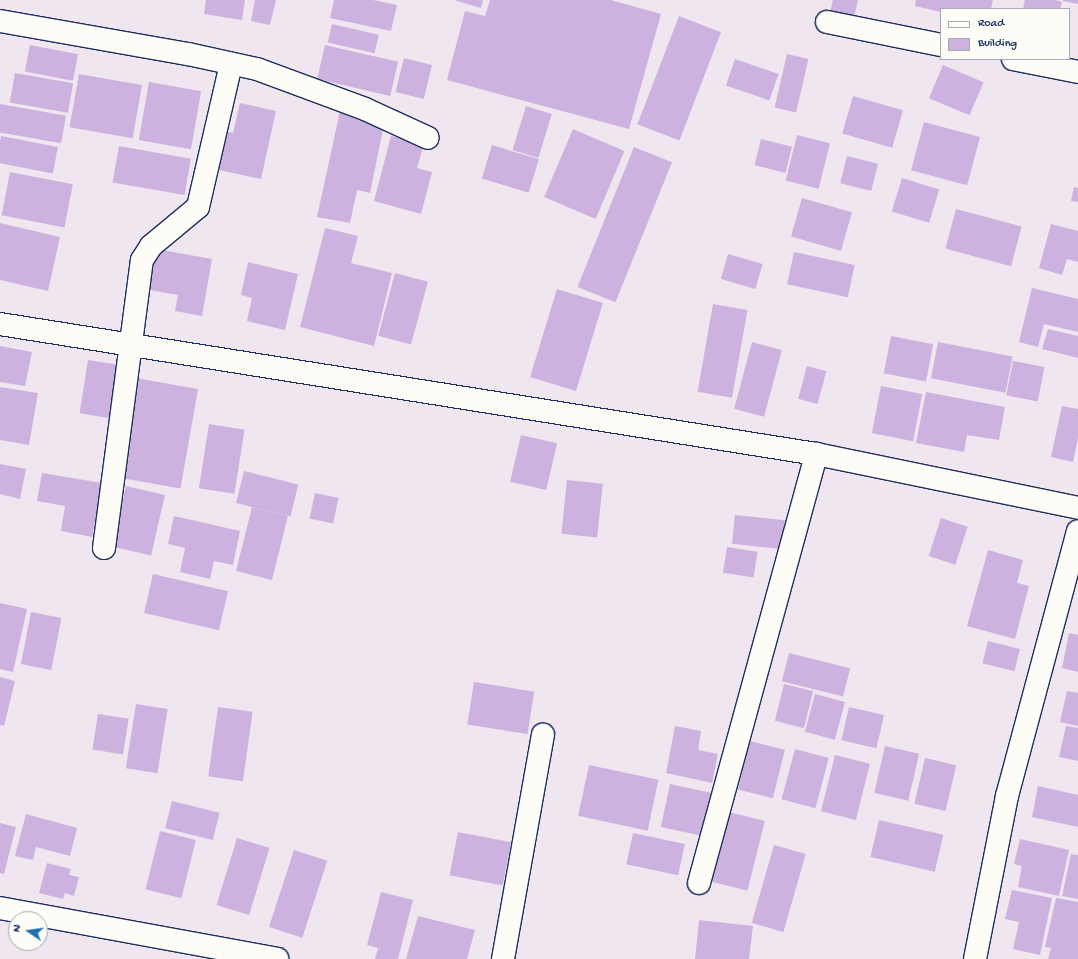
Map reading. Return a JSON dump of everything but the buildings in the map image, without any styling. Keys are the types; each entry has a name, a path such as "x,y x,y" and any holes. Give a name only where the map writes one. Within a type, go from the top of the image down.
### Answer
{"street":[{"path":"0,21 231,64 365,109 428,138"},
{"path":"827,22 940,45"},
{"path":"1018,60 1078,72"},
{"path":"104,548 142,260 151,246 198,207 231,64"},
{"path":"0,324 131,347 816,454 1078,508"},
{"path":"699,883 816,454"},
{"path":"975,959 1007,796 1078,531"},
{"path":"503,959 543,735"},
{"path":"0,908 277,959"}]}
